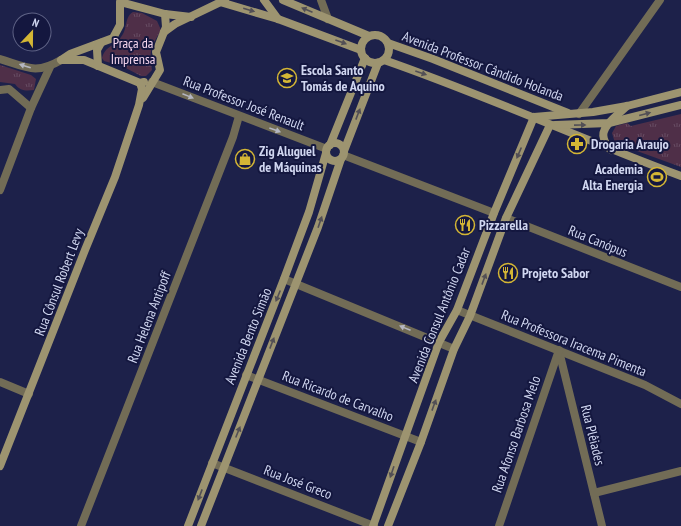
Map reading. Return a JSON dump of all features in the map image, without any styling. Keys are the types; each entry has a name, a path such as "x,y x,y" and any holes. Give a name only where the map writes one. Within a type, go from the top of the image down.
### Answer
{"street":[{"path":"264,0 278,19"},
{"path":"283,0 369,36 379,35 388,44 389,52 381,61 373,63 364,58 361,50 363,42 369,36"},
{"path":"321,0 328,19"},
{"path":"578,114 660,0"},
{"path":"0,59 36,70 50,67 70,54 113,38 118,32 121,15 118,1 165,14 191,16"},
{"path":"164,32 191,16 223,1 278,19 361,50"},
{"path":"121,15 134,5"},
{"path":"61,60 84,60 140,83 152,82 160,70 156,52 166,27 165,14"},
{"path":"98,66 98,50 101,43"},
{"name":"Avenida Professor Cândido Holanda","path":"388,44 433,59 568,113"},
{"name":"Avenida Bento Simão","path":"188,526 284,279 309,212 328,149 364,58"},
{"name":"Avenida Professor Cândido Holanda","path":"381,61 534,117 611,150 681,176"},
{"name":"Avenida Bento Simão","path":"201,526 318,227 343,155 381,61"},
{"path":"0,190 31,108 50,67"},
{"name":"Rua Cônsul Robert Levy","path":"139,105 152,82"},
{"name":"Rua Professor José Renault","path":"152,82 328,149"},
{"name":"Rua Cônsul Robert Levy","path":"0,466 115,177 139,105 142,90 140,83"},
{"path":"0,90 9,89 31,108"},
{"path":"534,117 568,113 578,114 627,106 681,92"},
{"path":"550,125 609,124 681,104"},
{"path":"611,150 603,138 603,132 627,106"},
{"name":"Rua Helena Antipoff","path":"81,526 233,137 239,116"},
{"name":"Avenida Consul Antônio Cadar","path":"374,526 439,342 456,310 534,117"},
{"name":"Avenida Consul Antônio Cadar","path":"388,526 421,442 454,349 470,316 506,218 550,125"},
{"path":"343,155 332,160 328,149 338,144 343,155 494,213"},
{"name":"Rua Canópus","path":"506,218 681,287"},
{"path":"284,279 454,349"},
{"name":"Rua Professora Iracema Pimenta","path":"456,310 645,385 681,404"},
{"name":"Rua Plêiades","path":"559,350 602,526"},
{"name":"Rua Afonso Barbosa Melo","path":"499,526 559,350"},
{"name":"Rua Ricardo de Carvalho","path":"246,375 421,442"},
{"path":"0,382 29,394"},
{"name":"Rua José Greco","path":"212,463 374,526"},
{"path":"594,493 681,471"}],"green space":[{"name":"Praça da Imprensa","path":"133,12 142,13 157,21 161,30 151,52 152,70 146,76 141,76 122,66 104,61 102,58 105,51 119,40 125,30 128,17"},
{"path":"0,65 31,75 36,79 34,90 23,90 15,84 0,82"},
{"path":"681,114 681,167 615,143 612,133 616,126 627,123 631,126"}],"place":[{"name":"Escola Santo Tomás de Aquino","path":"287,78"},
{"name":"Drogaria Araujo","path":"577,144"},
{"name":"Zig Aluguel de Máquinas","path":"245,159"},
{"name":"Academia Alta Energia","path":"657,177"},
{"name":"Pizzarella","path":"465,225"},
{"name":"Projeto Sabor","path":"508,273"}]}
